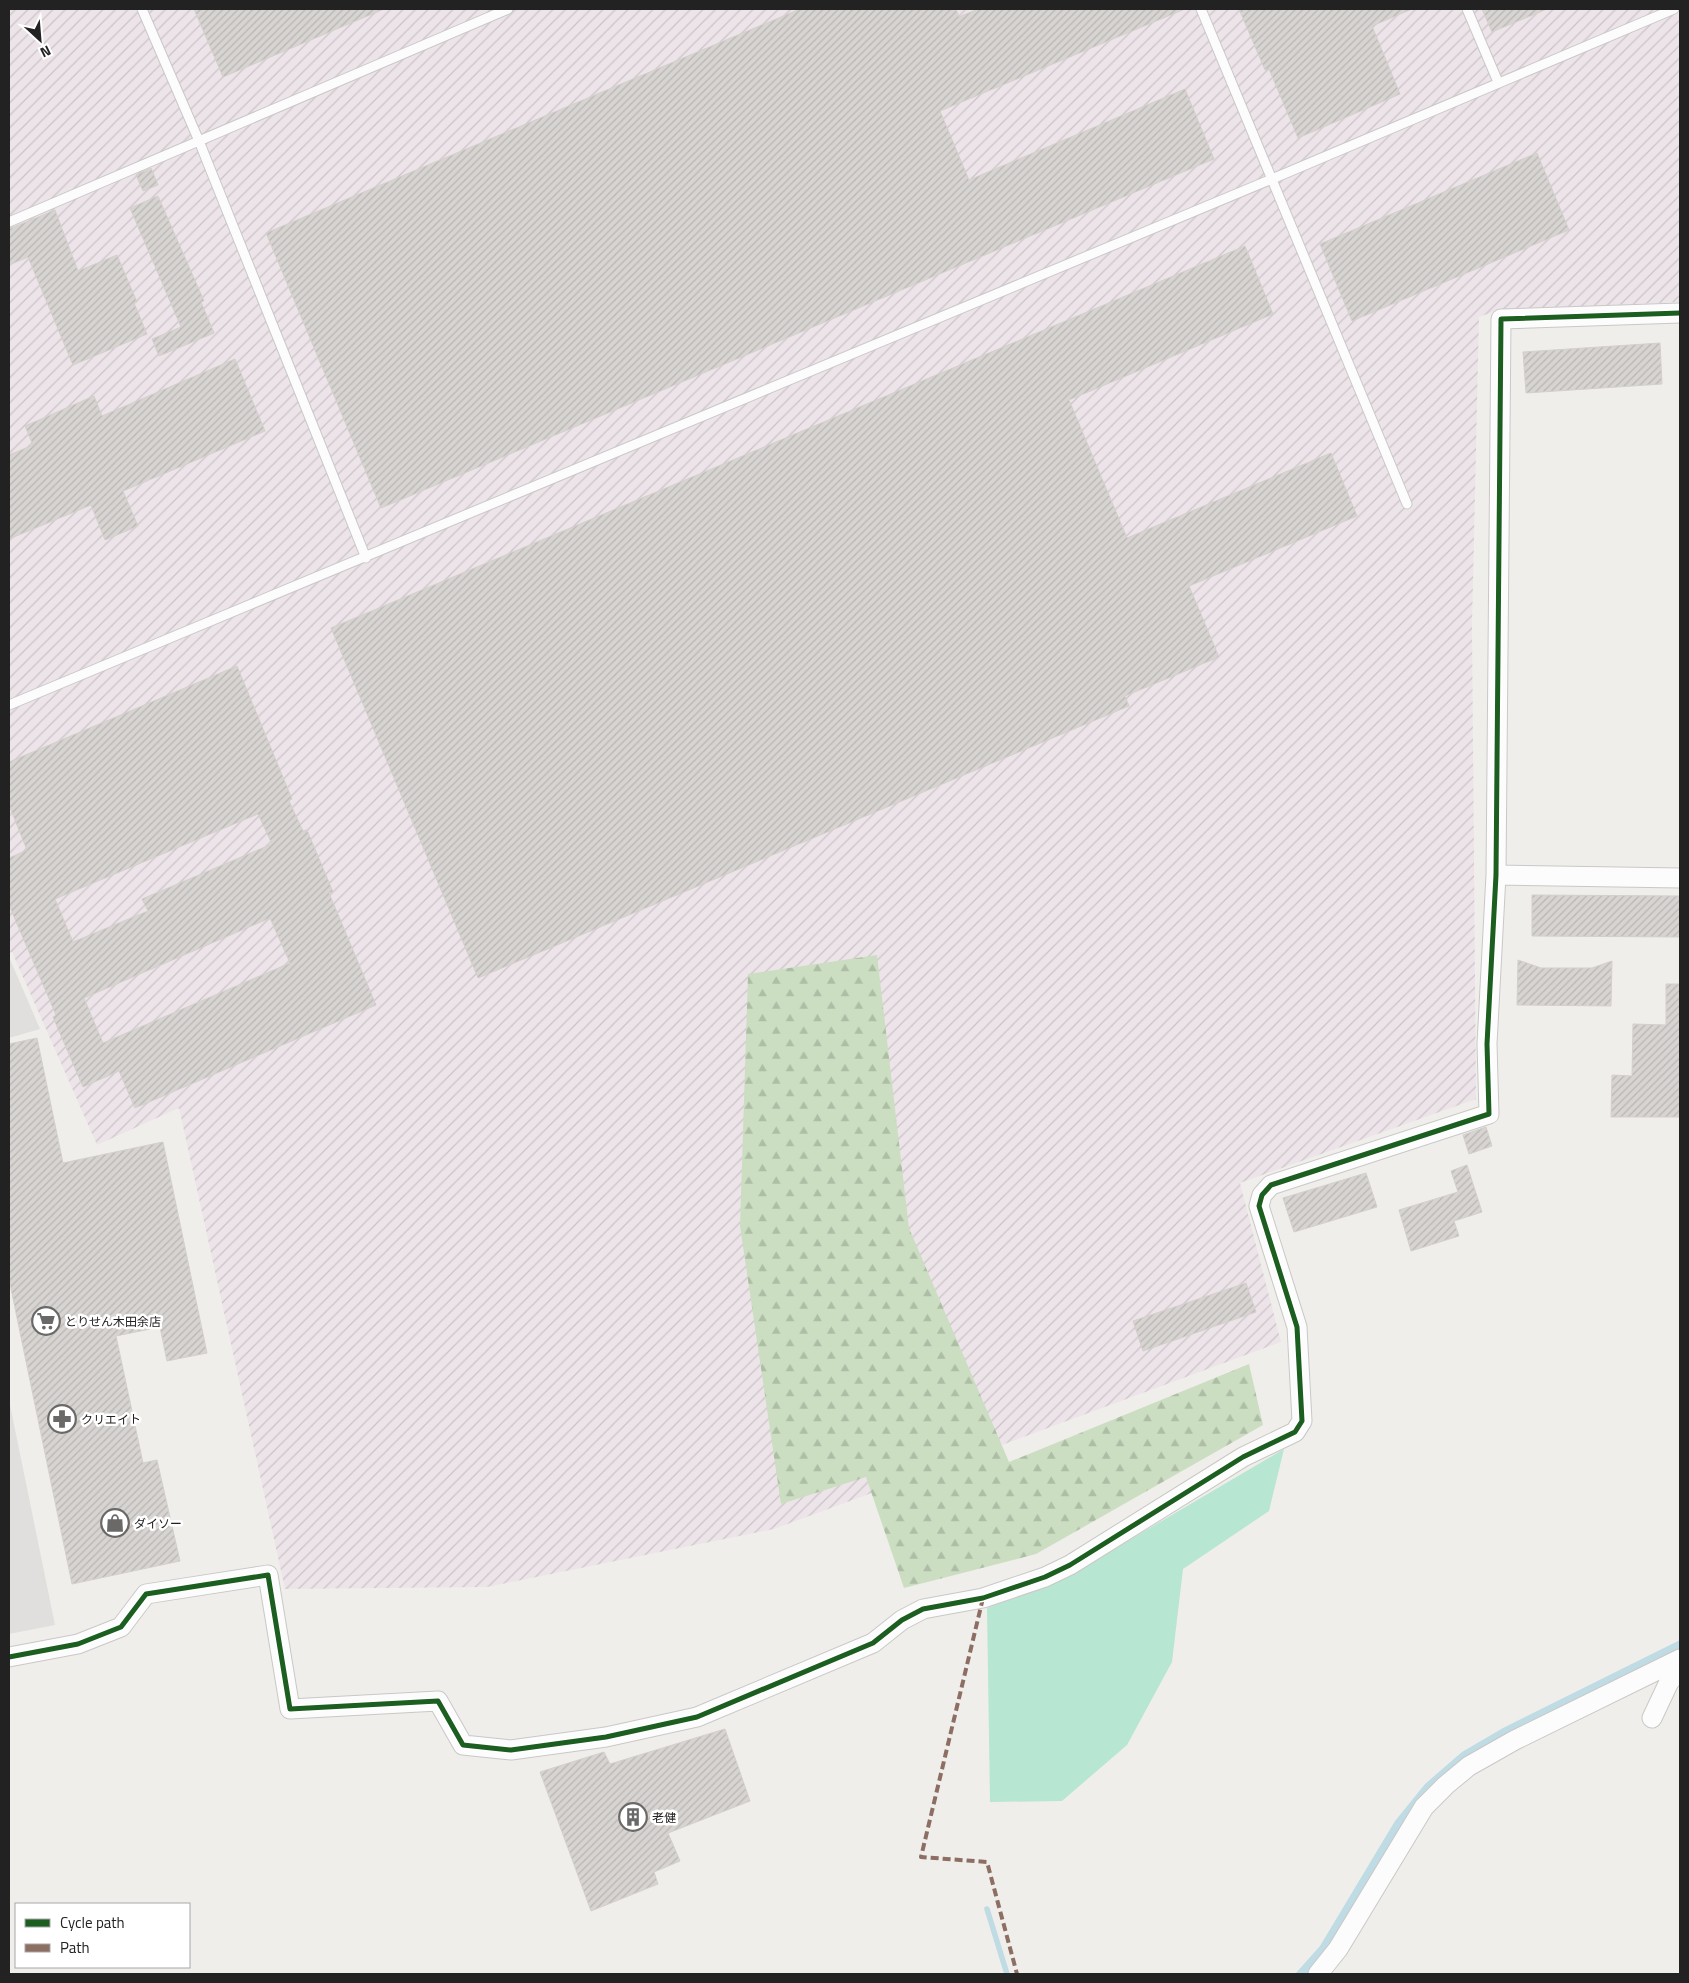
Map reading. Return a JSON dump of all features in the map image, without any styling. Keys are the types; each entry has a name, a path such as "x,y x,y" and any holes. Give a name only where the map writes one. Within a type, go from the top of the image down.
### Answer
{"street":[{"path":"9,1657 78,1644 121,1627 146,1594 268,1574 290,1709 438,1701 464,1745 510,1750 606,1737 698,1717 873,1643 902,1620 923,1609 983,1598 1045,1577 1070,1565 1243,1457 1295,1432 1302,1421 1297,1327 1259,1206 1262,1195 1271,1185 1489,1114 1487,1044 1496,875 1501,319 1680,313"},
{"path":"1496,875 1680,878"},
{"path":"1318,1974 1338,1949 1424,1807 1446,1785 1469,1766 1515,1740 1680,1660"},
{"path":"1652,1718 1669,1682 1680,1670"}],"lane":[{"path":"142,9 199,141 366,558"},
{"path":"9,222 508,9"},
{"path":"1201,9 1407,504"},
{"path":"1467,9 1498,82"},
{"path":"9,705 366,558 1674,9"}],"shaded area":[{"path":"9,9 1680,9 1680,302 1499,310 1479,317 1472,625 1476,1099 1240,1183 1281,1342 774,1529 487,1587 285,1589 179,1108 97,1145 12,952 9,953"},
{"path":"9,957 40,1029 9,1038"},
{"path":"9,1400 55,1625 9,1634"}],"green space":[{"path":"877,955 909,1228 1009,1462 1249,1364 1263,1425 1036,1554 904,1588 866,1477 781,1504 740,1226 748,974"},
{"path":"1284,1449 1269,1511 1183,1569 1172,1662 1127,1745 1062,1801 990,1802 987,1608 1075,1572"}],"water":[{"path":"1680,1640 1680,1652 1432,1793 1330,1953 1310,1974 1295,1974 1320,1946 1395,1821 1425,1784 1462,1752 1503,1728"}],"building":[{"path":"194,9 384,9 223,77"},
{"path":"800,9 956,9 959,17 978,9 1185,9 940,111 969,180 1185,89 1214,159 381,508 266,233"},
{"path":"1239,9 1412,9 1372,26 1400,94 1298,138 1269,69 1265,70"},
{"path":"1482,9 1547,9 1492,32"},
{"path":"1537,153 1569,230 1352,321 1320,244"},
{"path":"151,168 158,185 143,191 136,175"},
{"path":"158,196 204,301 201,302 214,333 159,356 152,339 181,327 130,208"},
{"path":"55,210 78,271 117,255 137,302 134,303 147,334 73,365 28,257 9,265 9,229"},
{"path":"1245,246 1273,314 1069,400 1127,538 1331,453 1357,516 1189,586 1219,657 1125,696 1129,706 478,978 331,628"},
{"path":"1660,343 1662,384 1526,393 1523,352"},
{"path":"235,359 265,431 123,491 138,526 105,540 91,505 9,539 9,455 33,445 25,426 94,396 102,416"},
{"path":"237,666 292,799 289,801 303,831 307,830 333,892 329,893 376,1005 135,1108 119,1071 83,1087 53,1017 56,1015 9,905 9,858 27,850 9,805 9,762","holes":["258,814 272,844 142,899 148,911 73,942 55,899","270,918 290,963 103,1043 84,998"]},
{"path":"1532,895 1680,896 1680,937 1532,936"},
{"path":"1518,960 1541,968 1592,968 1612,961 1611,1006 1517,1005"},
{"path":"1666,984 1680,984 1680,1117 1611,1117 1612,1075 1632,1076 1633,1024 1666,1025"},
{"path":"37,1038 63,1163 163,1142 207,1353 167,1361 160,1327 116,1336 143,1463 157,1460 180,1561 72,1584 9,1279 9,1044"},
{"path":"1486,1127 1492,1146 1469,1154 1463,1135"},
{"path":"1467,1165 1482,1212 1454,1221 1459,1236 1411,1251 1399,1210 1458,1192 1451,1171"},
{"path":"1366,1173 1377,1207 1294,1232 1283,1198"},
{"path":"1246,1283 1256,1312 1143,1351 1133,1321"},
{"name":"老健","path":"725,1729 750,1801 668,1833 680,1861 654,1872 658,1884 591,1911 540,1772 604,1752 610,1764"}],"waterway":[{"path":"987,1909 1007,1974"}],"marked path":[{"path":"983,1598 921,1857 987,1862 1017,1974"}],"cycle path":[{"path":"9,1657 78,1644 121,1627 146,1594 268,1575 290,1709 438,1701 463,1745 511,1750 606,1737 697,1717 873,1643 902,1620 923,1609 983,1598 1045,1577 1070,1565 1243,1457 1295,1432 1302,1421 1297,1327 1259,1206 1262,1195 1271,1185 1489,1114 1487,1044 1496,875 1501,319 1680,313"}],"place":[{"name":"とりせん木田余店","path":"46,1321"},
{"name":"クリエイト","path":"62,1419"},
{"name":"ダイソー","path":"115,1523"},
{"name":"老健","path":"633,1817"}]}
